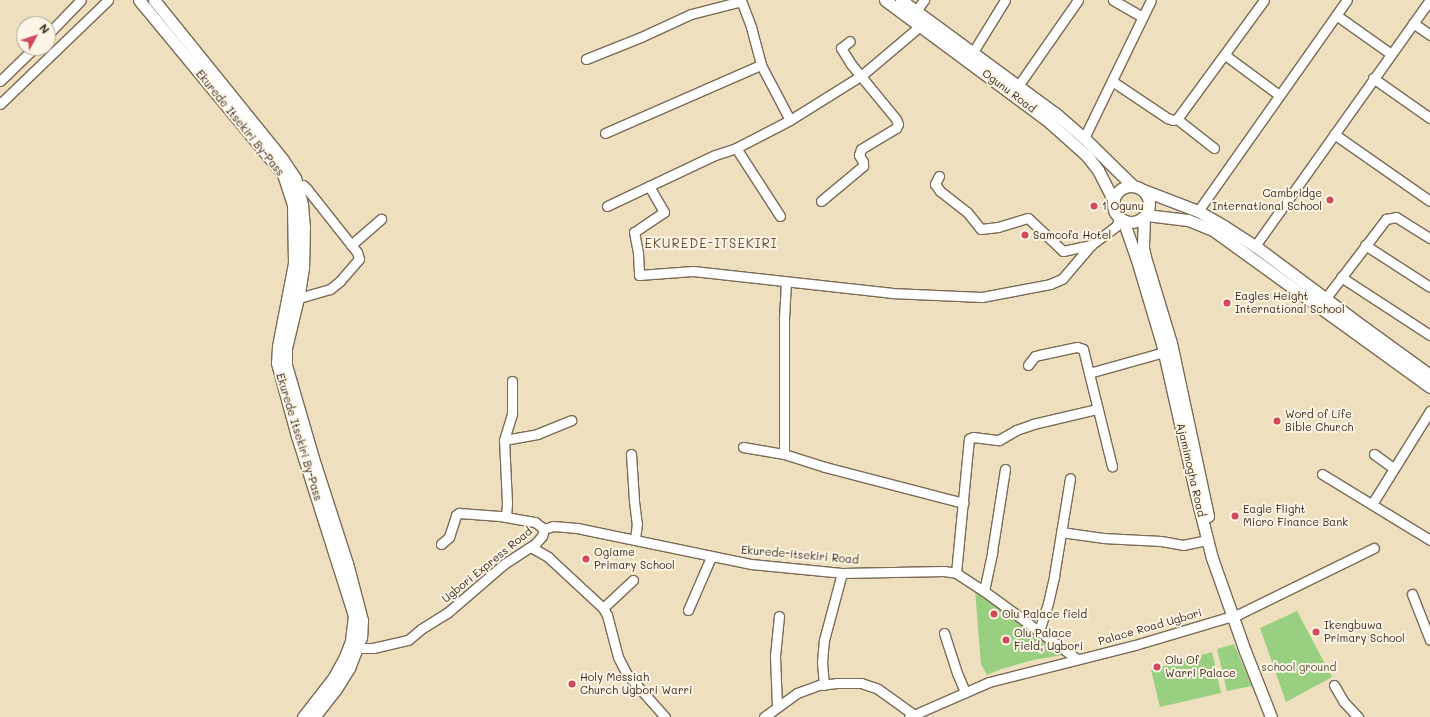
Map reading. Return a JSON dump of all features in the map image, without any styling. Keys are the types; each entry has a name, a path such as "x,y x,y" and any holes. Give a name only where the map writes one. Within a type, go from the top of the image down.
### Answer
{"main road":[{"name":"Ekurede Itsekiri By-Pass","path":"139,0 256,139 283,174 293,205 295,239 294,263 279,340 278,363 295,428 354,616 353,648 335,690 314,717"},
{"name":"Ekurede Itsekiri By-Pass","path":"154,0 283,160 295,178 298,187 304,227 303,268 298,298 286,348 286,365 313,458 356,593 362,620 361,637 334,677 303,717"},
{"name":"Ogunu Road","path":"885,0 920,26 973,52 1055,113 1138,188"},
{"name":"Ogunu Road","path":"901,0 947,40 1049,122 1098,170 1114,201"},
{"path":"1430,374 1325,299 1255,246 1198,211 1138,188 1128,186 1118,191 1114,201 1114,210 1121,219 1134,222 1145,216 1188,220 1213,230 1430,387"},
{"path":"1138,188 1150,202 1145,216"},
{"name":"Ajamimogha Road","path":"1145,216 1143,248 1171,344 1216,551 1235,614 1271,717"},
{"name":"Ajamimogha Road","path":"1121,219 1140,267 1164,352 1207,540 1277,717"}],"street":[{"path":"56,26 81,0"},
{"path":"0,104 56,52 108,0"},
{"path":"916,12 924,0"},
{"path":"973,52 1005,0"},
{"path":"1018,86 1078,0"},
{"path":"1113,0 1142,17"},
{"path":"1084,138 1151,0"},
{"path":"1177,119 1264,0"},
{"path":"1198,211 1347,0"},
{"path":"1255,246 1373,78 1430,0"},
{"path":"586,59 641,37 691,14 742,2 745,7 761,64 790,120"},
{"path":"1336,15 1391,54"},
{"path":"1413,23 1430,35"},
{"path":"607,206 715,155 736,148 790,120 862,75 920,26"},
{"path":"821,201 863,166 863,162 858,155 861,149 896,128 898,124 896,119 841,48 850,41"},
{"path":"1225,55 1279,95"},
{"path":"0,81 26,56"},
{"path":"605,133 761,64"},
{"path":"1373,78 1430,118"},
{"path":"1112,81 1167,118 1173,120 1177,119 1214,148"},
{"path":"1334,134 1430,201"},
{"path":"736,148 780,216"},
{"path":"939,176 935,184 940,191 967,212 981,229 998,227 1028,218 1063,251 1091,245"},
{"path":"298,187 303,185 307,189 357,252 359,258 340,281 330,289 298,298"},
{"path":"650,186 664,212 634,232 638,253 639,275 692,271 891,293 982,297 1037,287 1062,280 1091,245 1116,226 1121,219"},
{"path":"1325,299 1386,219 1396,217 1430,238"},
{"path":"351,245 381,220"},
{"path":"1365,245 1430,287"},
{"path":"1341,277 1430,335"},
{"path":"784,454 784,326 786,282"},
{"path":"1028,365 1035,356 1080,347 1083,349 1112,466"},
{"path":"1089,373 1164,352"},
{"path":"506,517 507,503 504,440 512,413 512,381"},
{"path":"956,573 967,449 971,437 1000,440 1016,430 1033,424 1097,409"},
{"path":"1372,504 1393,468 1430,412"},
{"path":"504,440 537,434 571,420"},
{"path":"743,446 784,454 825,467 963,503"},
{"path":"631,454 637,524 635,539"},
{"path":"1374,454 1393,468"},
{"path":"984,591 992,552 1005,469"},
{"path":"1322,474 1430,540"},
{"path":"1039,631 1048,603 1070,478"},
{"path":"440,544 449,537 456,515 459,513 506,517 535,522 544,529"},
{"name":"Ekurede-itsekiri Road","path":"544,529 553,526 577,528 635,539 711,557 751,564 842,573 944,571 956,573 984,591 1077,659"},
{"name":"Ugbori Express Road","path":"353,648 373,648 408,640 421,629 447,613 504,564 531,547 538,541 544,529"},
{"path":"1061,532 1102,538 1161,541 1183,545 1207,540"},
{"path":"531,547 548,557 603,608 607,615 618,657 626,673 665,717"},
{"name":"Palace Road Ugbori","path":"914,716 965,692 996,680 1135,645 1235,614 1374,548"},
{"path":"688,610 711,557"},
{"path":"824,685 822,662 824,640 842,573"},
{"path":"603,608 632,580"},
{"path":"1412,594 1430,640"},
{"path":"777,706 775,656 779,616"},
{"path":"944,633 965,692"},
{"path":"764,717 777,706 797,693 824,685 861,683 878,689 914,716"},
{"path":"1334,684 1344,702 1358,717"}],"green space":[{"name":"Olu Palace field","path":"975,590 1069,654 1033,660 1001,669 987,675 981,664"},
{"name":"school ground","path":"1297,611 1332,677 1286,702 1260,628"},
{"path":"1234,644 1252,686 1227,691 1217,649"},
{"path":"1212,652 1221,693 1160,707 1151,670"}],"place":[{"name":"Cambridge International School","path":"1330,200"},
{"name":"1 Ogunu","path":"1094,206"},
{"name":"Samcofa Hotel","path":"1025,235"},
{"name":"Eagles Height International School","path":"1227,303"},
{"name":"Word of Life Bible Church","path":"1277,421"},
{"name":"Eagle Flight Micro Finance Bank","path":"1235,516"},
{"name":"Ogiame Primary School","path":"586,559"},
{"name":"Olu Palace field","path":"994,614"},
{"name":"Ikengbuwa Primary School","path":"1316,632"},
{"name":"Olu Palace Field, Ugbori","path":"1006,640"},
{"name":"Olu Of Warri Palace","path":"1157,667"},
{"name":"Holy Messiah Church Ugbori Warri","path":"572,684"}],"district":[{"name":"EKUREDE-ITSEKIRI","path":"711,243"}]}
